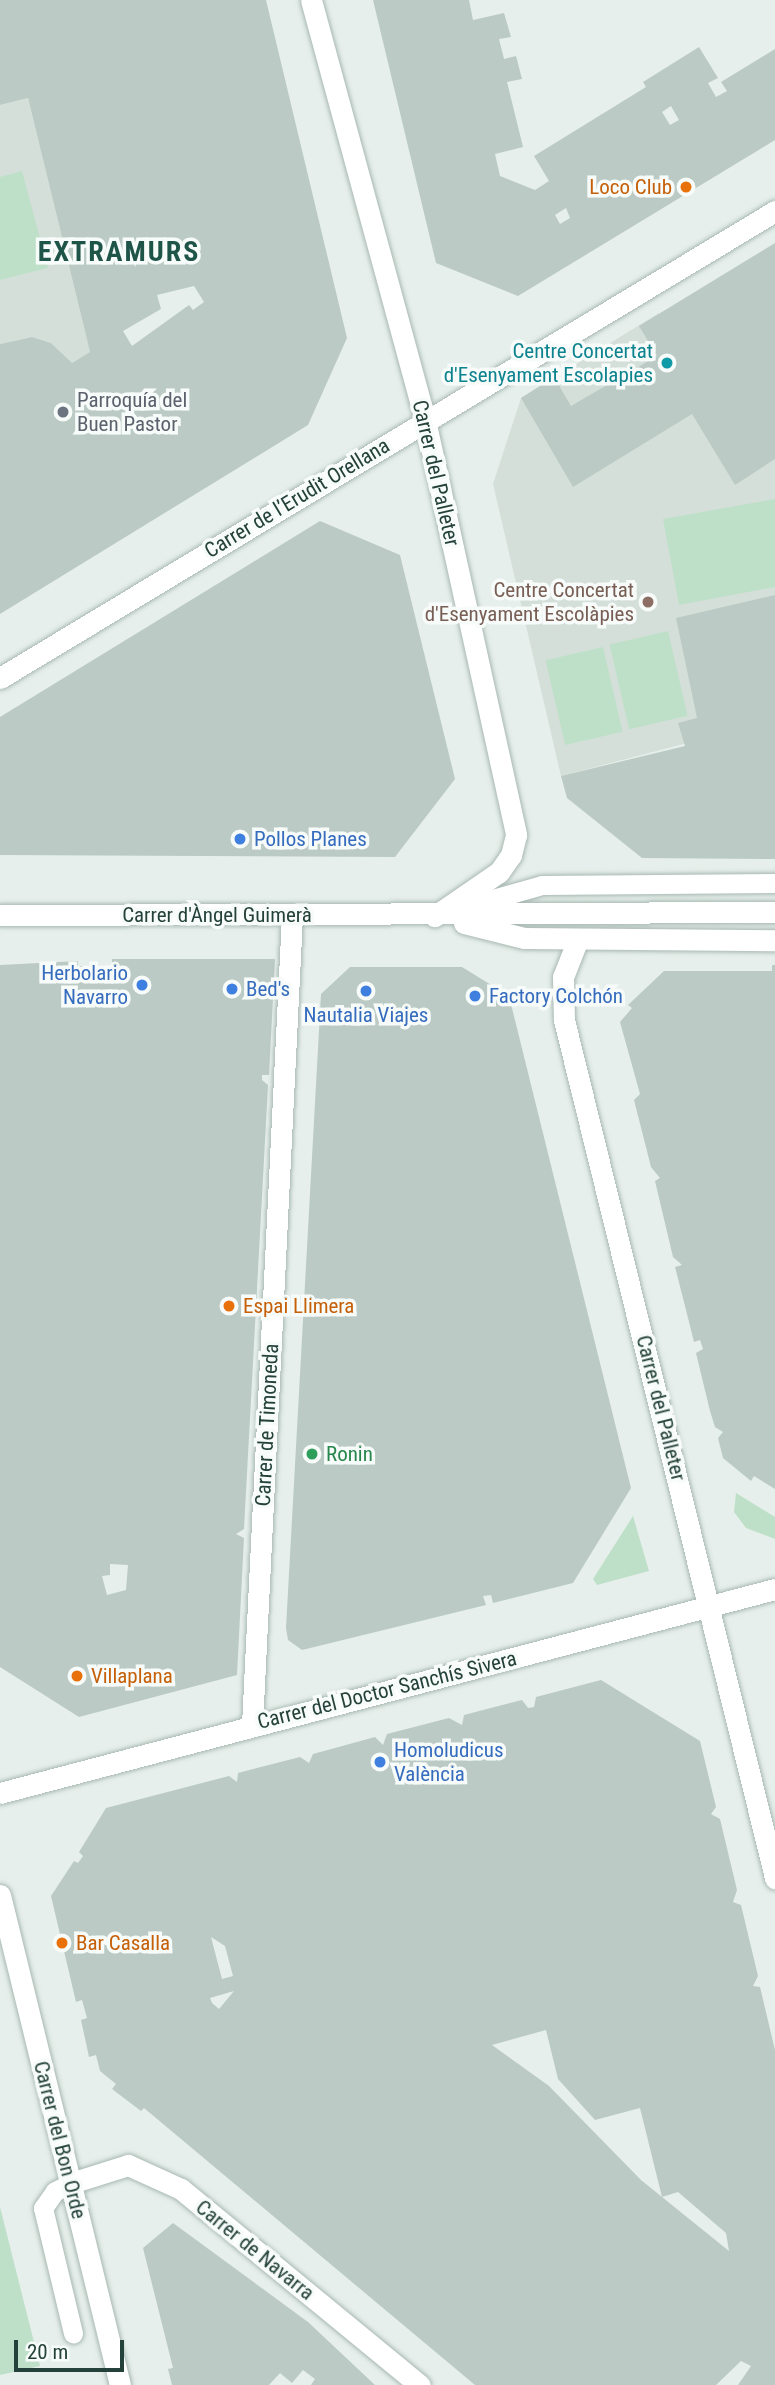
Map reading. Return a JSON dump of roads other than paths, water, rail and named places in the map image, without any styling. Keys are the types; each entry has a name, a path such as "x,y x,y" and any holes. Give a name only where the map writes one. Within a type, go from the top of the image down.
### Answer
{"street":[{"name":"Carrer del Palleter","path":"311,0 425,420 516,835 511,855 499,872 435,916"},
{"name":"Carrer de l’Erudit Orellana","path":"0,678 775,211"},
{"name":"Carrer d'Àngel Guimerà","path":"0,915 435,916 775,912"},
{"name":"Carrer de Timoneda","path":"252,1725 292,915"},
{"name":"Carrer d'Àngel Guimerà","path":"435,916 524,938 775,940"},
{"name":"Carrer del Palleter","path":"578,939 563,977 564,1020 775,1878"},
{"name":"Carrer del Doctor Sanchís Sivera","path":"0,1793 775,1589"},
{"name":"Carrer del Bon Orde","path":"0,1895 120,2385"},
{"name":"Carrer de Navarra","path":"71,2183 128,2165 181,2189 420,2385"}],"lane":[{"name":"Carrer d'Àngel Guimerà","path":"435,916 542,885 775,883"},
{"path":"71,2183 55,2191 43,2208 73,2333"}],"place":[{"name":"Loco Club","path":"686,187"},
{"name":"Centre Concertat d'Esenyament Escolapies","path":"667,363"},
{"name":"Parroquía del Buen Pastor","path":"63,412"},
{"name":"Centre Concertat d'Esenyament Escolàpies","path":"648,602"},
{"name":"Pollos Planes","path":"240,839"},
{"name":"Herbolario Navarro","path":"142,985"},
{"name":"Bed's","path":"232,989"},
{"name":"Nautalia Viajes","path":"366,991"},
{"name":"Factory Colchón","path":"475,996"},
{"name":"Espai Llimera","path":"229,1306"},
{"name":"Ronin","path":"312,1454"},
{"name":"Villaplana","path":"77,1676"},
{"name":"Homoludicus València","path":"380,1762"},
{"name":"Bar Casalla","path":"62,1943"}],"district":[{"name":"EXTRAMURS","path":"119,252"}]}
